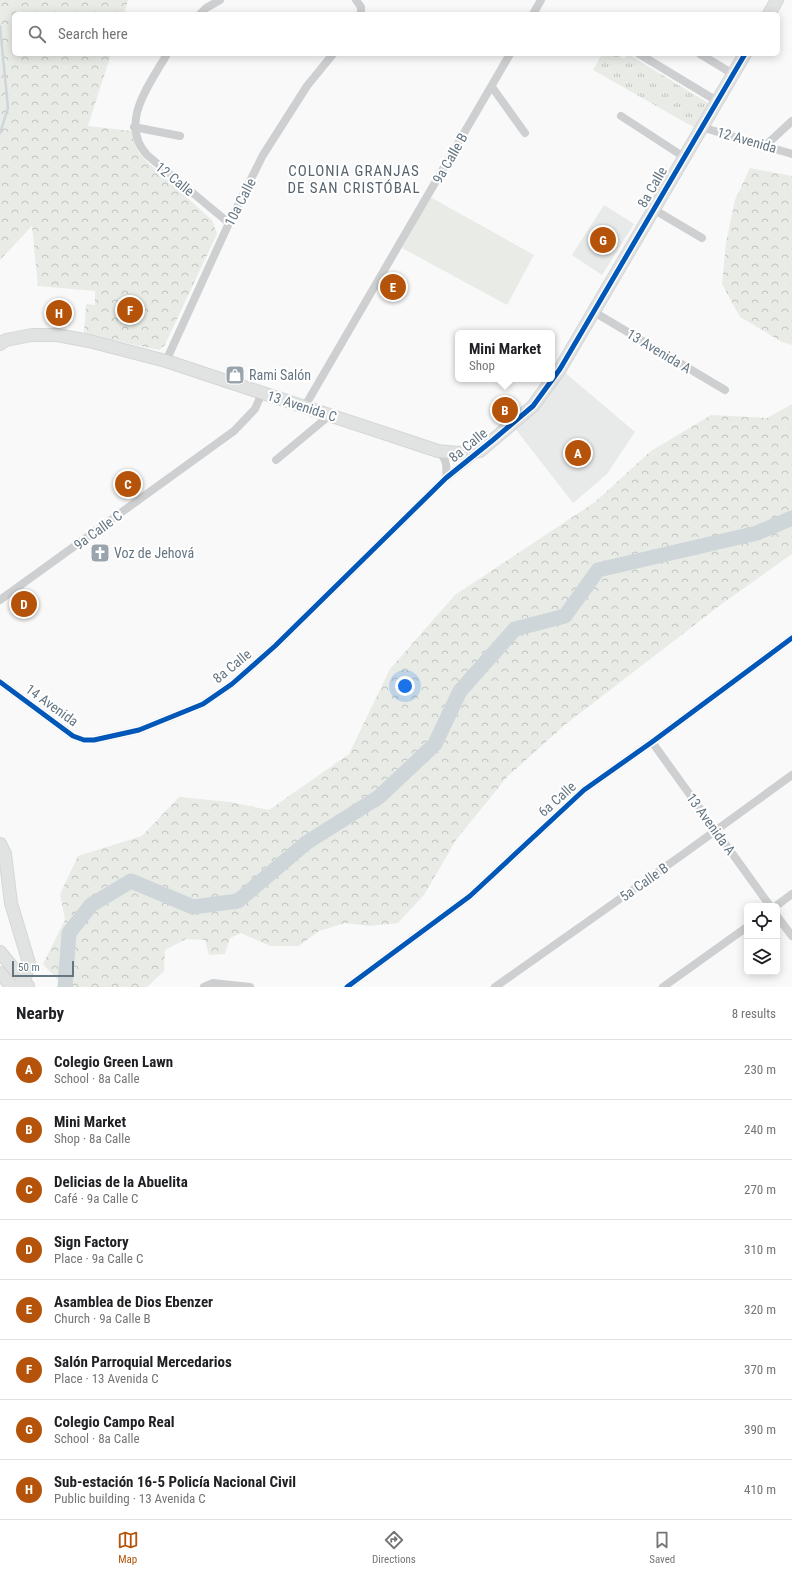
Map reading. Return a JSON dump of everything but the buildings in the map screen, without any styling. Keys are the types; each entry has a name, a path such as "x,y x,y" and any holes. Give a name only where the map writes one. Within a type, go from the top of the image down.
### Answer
{"street":[{"path":"202,12 220,0"},
{"path":"534,12 541,0"},
{"path":"770,12 777,0"},
{"path":"166,56 138,104 134,127 180,136"},
{"name":"10a Calle","path":"166,361 229,223 263,155 307,86 332,56"},
{"name":"9a Calle B","path":"305,406 509,56"},
{"path":"642,56 717,101"},
{"path":"703,56 733,74"},
{"name":"8a Calle","path":"555,376 744,56"},
{"path":"492,87 525,133"},
{"path":"621,116 684,157"},
{"path":"765,146 792,121"},
{"name":"12 Calle","path":"134,127 140,148 146,156 229,223"},
{"name":"12 Avenida","path":"702,127 792,154"},
{"path":"653,209 702,238"},
{"name":"13 Avenida A","path":"594,312 725,390"},
{"name":"13 Avenida C","path":"0,344 6,340 32,335 57,335 89,341 166,361 438,451 458,453 480,451"},
{"name":"8a Calle","path":"94,740 139,730 203,704 232,684 275,646 446,478 533,406 551,382"},
{"name":"9a Calle C","path":"0,600 234,431 255,409 262,393"},
{"path":"276,460 330,415"},
{"name":"8a Calle","path":"438,451 444,456 447,466 446,478"},
{"name":"6a Calle","path":"350,986 470,896 584,790 652,742 792,638"},
{"name":"14 Avenida","path":"0,682 73,736 84,740 94,740"},
{"name":"13 Avenida A","path":"652,742 768,903"},
{"name":"5a Calle B","path":"495,987 792,774"},
{"path":"0,844 4,854 12,904 29,962 24,985"},
{"path":"780,903 792,894"},
{"path":"780,920 792,936"},
{"path":"663,987 744,929"},
{"path":"0,952 24,985"},
{"path":"0,972 12,987"},
{"path":"204,987 213,983 250,987"}],"shaded area":[{"path":"604,205 634,224 602,275 572,255"},
{"path":"563,371 635,432 607,474 573,503 514,427 533,414 548,395"}],"green space":[{"path":"0,0 128,0 125,12 12,12 12,56 110,56 88,126 132,131 138,151 144,159 212,220 217,234 165,345 159,350 84,334 86,304 95,305 95,291 38,286 32,226 0,260"},
{"path":"601,56 619,56 624,59 626,56 631,56 708,103 695,128 593,70"},
{"path":"750,168 792,176 792,345 782,342 740,317 722,284 726,243 735,200"},
{"path":"430,197 534,255 507,305 402,248"},
{"path":"792,404 792,554 723,603 566,724 507,777 456,840 424,895 398,923 370,926 345,923 319,931 299,946 270,946 241,933 230,938 225,954 209,955 205,940 186,939 165,950 164,971 147,987 64,987 43,964 65,920 60,894 78,856 142,836 179,797 230,802 269,810 349,754 390,669 455,595 595,502 651,451 711,415 767,418"}],"waterway":[{"path":"0,26 8,108 0,133"},
{"path":"65,987 69,933 91,905 131,881 193,907 238,901 306,843 379,797 435,744 460,691 515,629 565,616 598,570 757,533 792,518"}],"cycle path":[{"path":"555,376 744,56"},
{"path":"0,682 73,736 84,740 94,740 139,730 203,704 232,684 275,646 446,478 533,406 551,382"},
{"path":"347,987 470,896 584,790 652,742 792,638"}],"place":[{"name":"Colegio Campo Real","path":"603,240"},
{"name":"Asamblea de Dios Ebenzer","path":"393,287"},
{"name":"Salón Parroquial Mercedarios","path":"130,310"},
{"name":"Sub-estación 16-5 Policía Nacional Civil","path":"59,313"},
{"name":"Rami Salón","path":"235,375"},
{"name":"Mini Market","path":"505,410"},
{"name":"Colegio Green Lawn","path":"578,453"},
{"name":"Delicias de la Abuelita","path":"128,484"},
{"name":"Voz de Jehová","path":"100,553"},
{"name":"Sign Factory","path":"24,604"}],"district":[{"name":"COLONIA GRANJAS DE SAN CRISTÓBAL","path":"354,180"}]}
